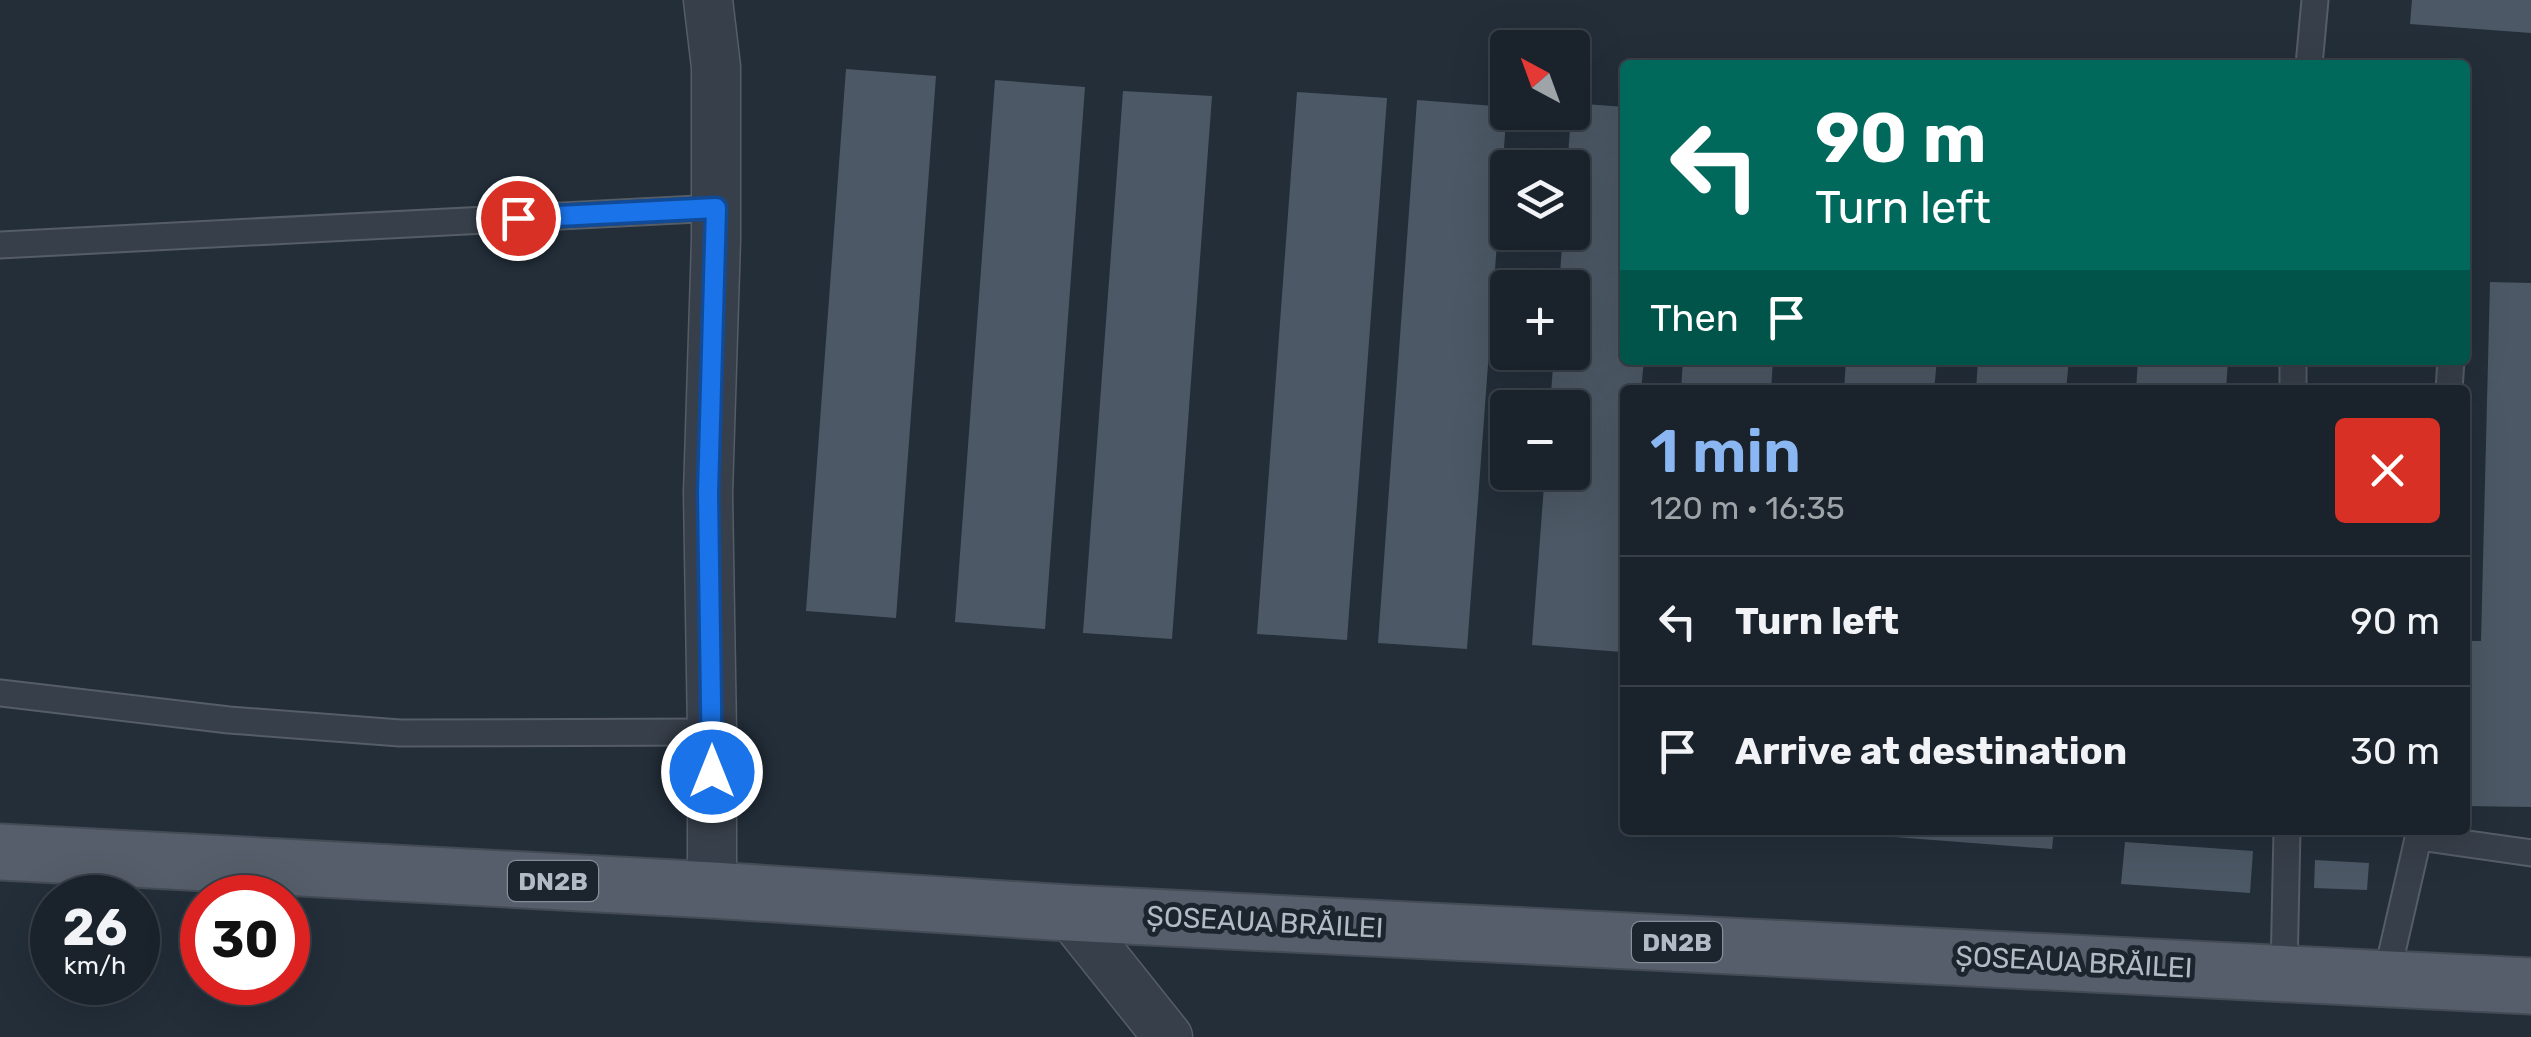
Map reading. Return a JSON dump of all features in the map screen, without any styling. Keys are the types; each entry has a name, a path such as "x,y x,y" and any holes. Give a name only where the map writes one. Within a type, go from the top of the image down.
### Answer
{"main road":[{"name":"ȘOSEAUA BRĂILEI","path":"0,852 1069,912 2531,986"}],"street":[{"path":"708,0 716,67 708,493 712,890"},
{"path":"1069,912 1168,1037"}],"lane":[{"path":"2310,60 2316,0"},
{"path":"0,245 716,208"},
{"path":"0,694 229,720 400,733 712,732"},
{"path":"2284,972 2287,835"},
{"path":"2386,978 2420,835"},
{"path":"2431,835 2531,853"}],"building":[{"path":"2412,0 2531,0 2531,33 2410,24"},
{"path":"846,69 936,76 896,618 806,611"},
{"path":"995,80 1085,87 1045,629 955,622"},
{"path":"1123,91 1212,96 1172,639 1083,633"},
{"path":"1297,92 1387,98 1347,640 1257,634"},
{"path":"1417,100 1490,106 1490,130 1505,130 1504,150 1490,150 1490,250 1496,250 1495,270 1490,270 1490,337 1467,649 1378,643"},
{"path":"1590,104 1620,107 1620,365 1644,365 1642,385 1620,385 1620,652 1532,645 1544,490 1590,490 1590,390 1551,390 1553,370 1590,370 1590,270 1560,270 1562,250 1590,250 1590,150 1568,150 1570,130 1590,130"},
{"path":"2490,282 2531,283 2531,807 2470,806 2470,641 2481,641"},
{"path":"1683,365 1773,365 1771,385 1681,385"},
{"path":"1846,365 1936,365 1934,385 1844,385"},
{"path":"1978,365 2068,365 2066,385 1976,385"},
{"path":"2138,365 2228,365 2226,385 2136,385"},
{"path":"1868,835 2053,835 2052,849"},
{"path":"2125,842 2253,851 2250,893 2121,884"},
{"path":"2315,860 2369,863 2367,890 2314,888"}],"route":[{"path":"518,218 716,208 708,493 712,772"}]}
